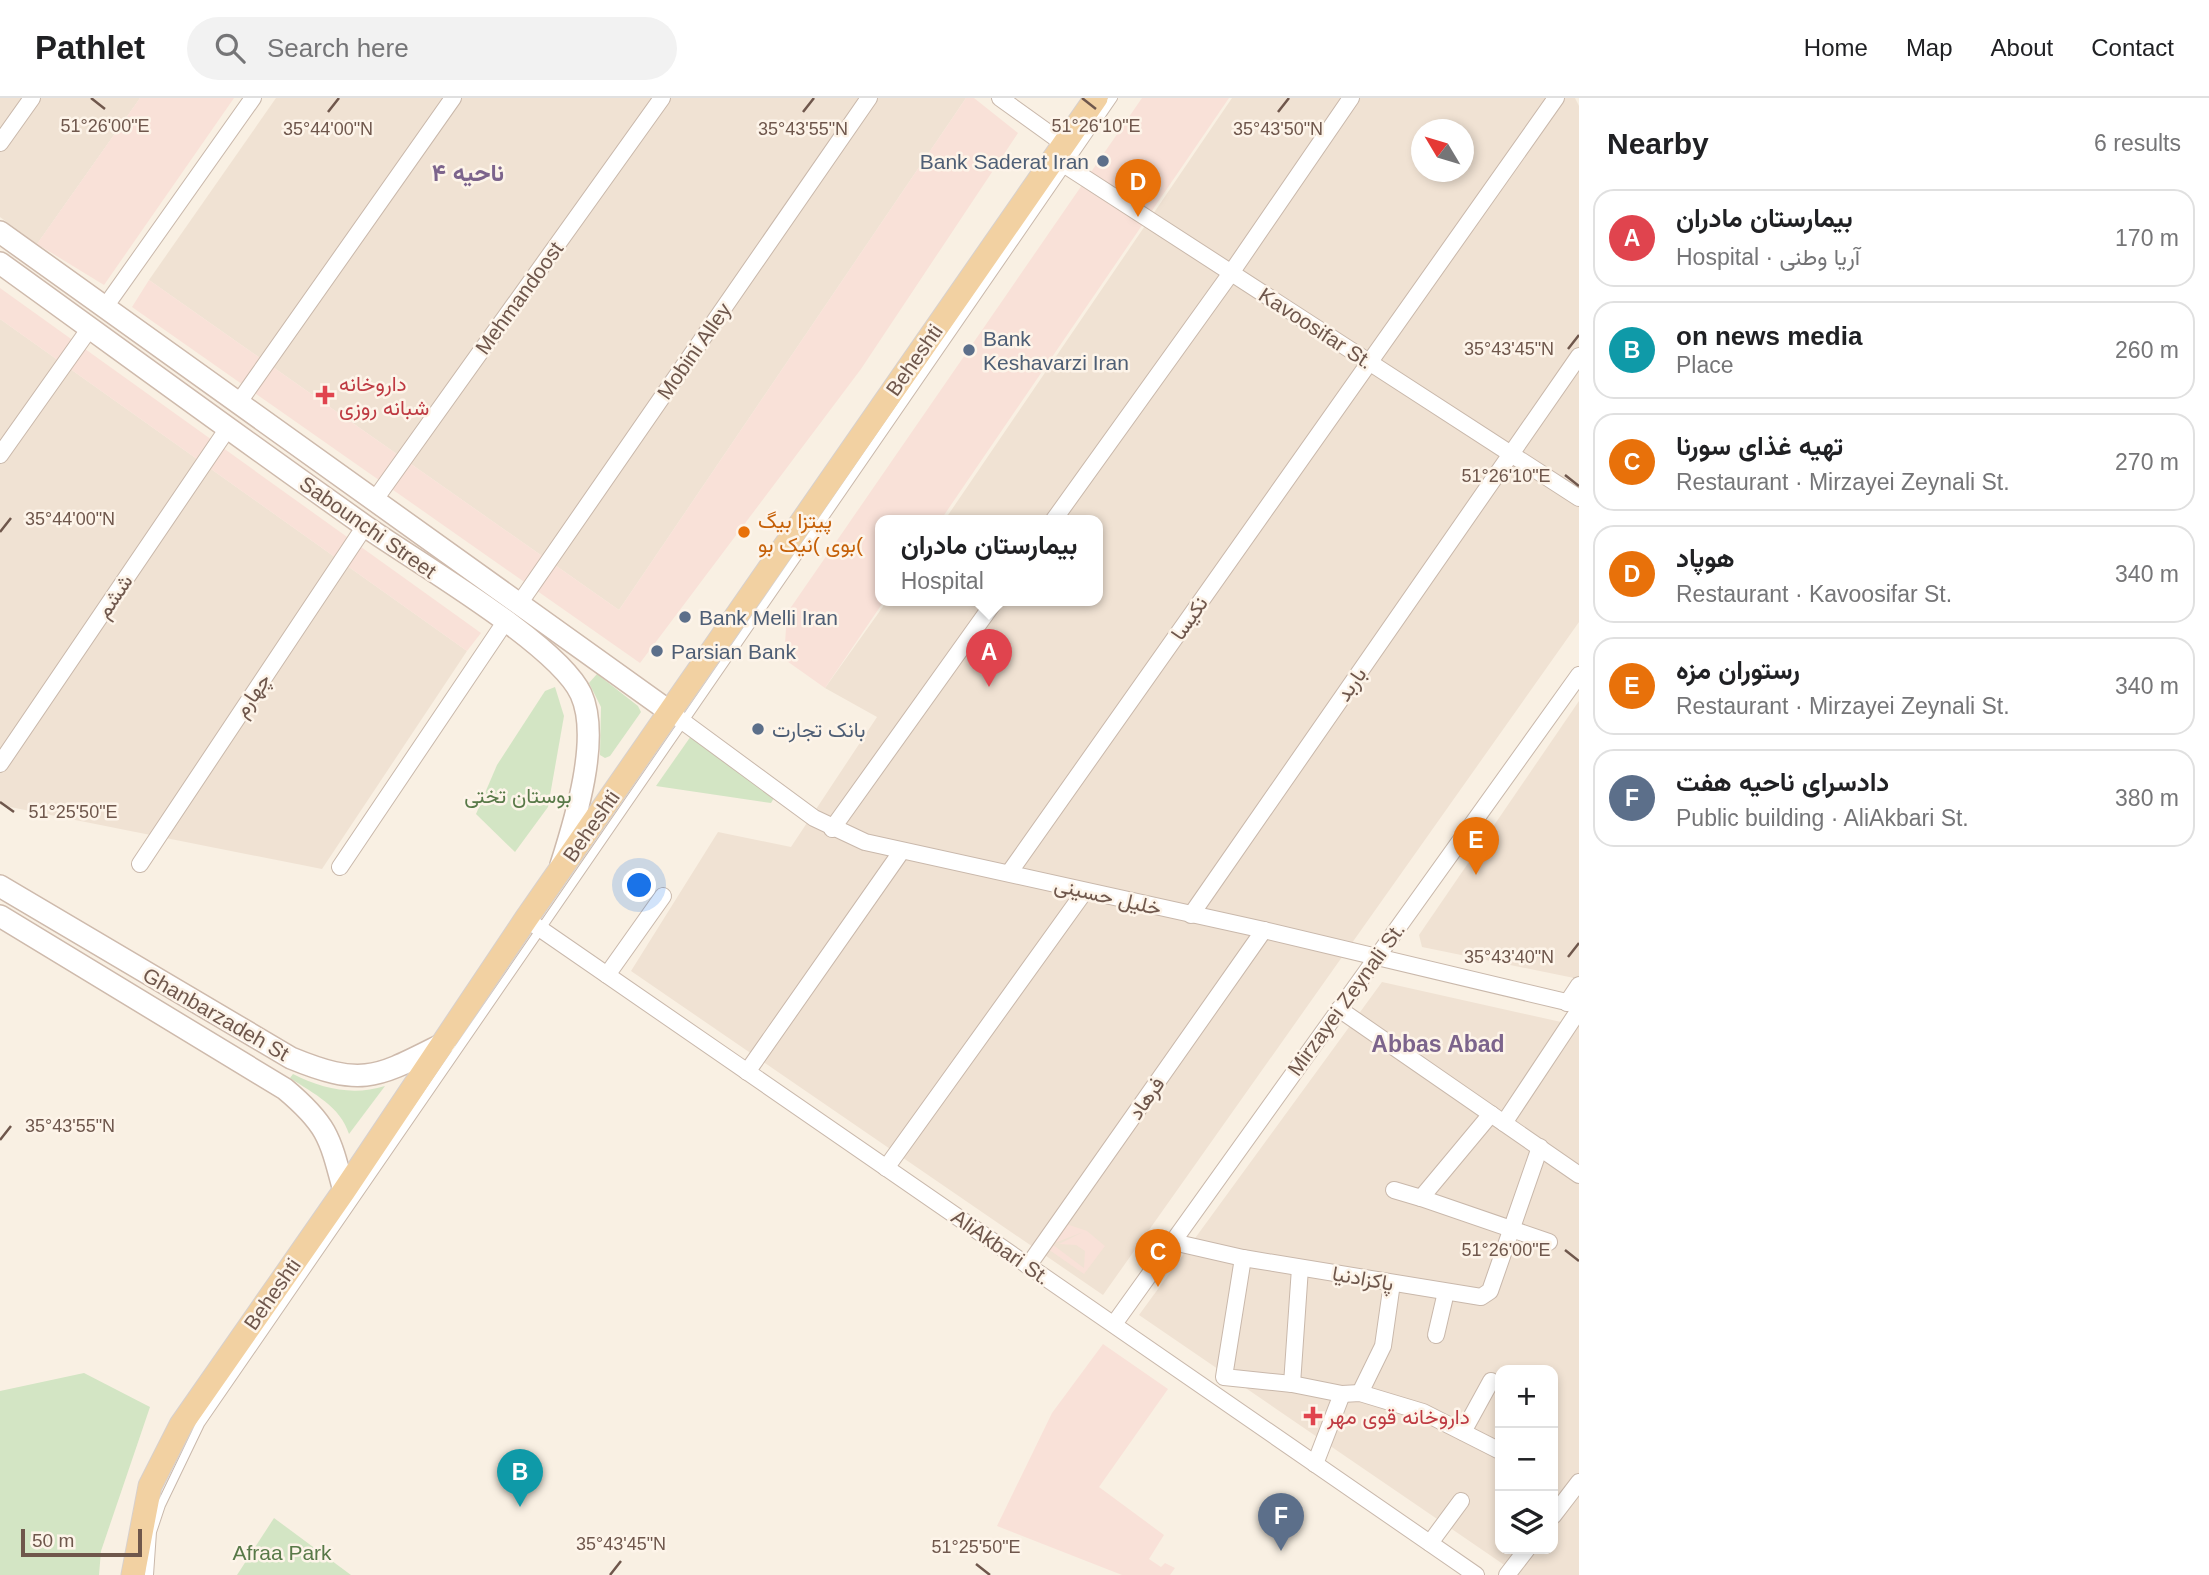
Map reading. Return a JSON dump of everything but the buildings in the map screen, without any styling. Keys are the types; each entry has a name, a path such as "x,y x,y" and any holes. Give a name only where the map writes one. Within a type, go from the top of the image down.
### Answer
{"main road":[{"name":"Beheshti","path":"133,1575 150,1486 181,1425 445,1043 533,924 560,871 678,717 1061,156 1096,98"},
{"name":"Sabounchi Street","path":"0,232 376,498 678,717"},
{"name":"Sabounchi Street","path":"0,263 365,526 505,622 568,673 579,690 586,710 585,767 560,871"},
{"path":"90,328 105,307"},
{"path":"505,622 519,604"},
{"name":"Ghanbarzadeh St","path":"0,886 291,1058 331,1074 369,1076 401,1065 445,1043"},
{"name":"Ghanbarzadeh St","path":"0,916 285,1089 310,1110 330,1138 344,1191"}],"street":[{"path":"0,143 32,98"},
{"path":"105,307 253,98"},
{"path":"239,402 453,98"},
{"name":"Mehmandoost","path":"376,498 662,98"},
{"name":"Mobini Alley","path":"519,604 869,98"},
{"name":"Kavoosifar St.","path":"1000,98 1061,156 1231,272 1579,498"},
{"path":"1057,515 1351,98"},
{"name":"نکیسا","path":"1009,873 1556,98"},
{"path":"0,455 90,328"},
{"name":"باربد","path":"1191,915 1579,356"},
{"name":"ششم","path":"0,764 228,428"},
{"name":"چهارم","path":"140,864 365,526"},
{"path":"832,829 991,606"},
{"path":"340,867 505,622"},
{"name":"Mirzayei Zeynali St.","path":"1114,1324 1579,675"},
{"name":"خلیل حسینی","path":"678,717 792,803 832,829 901,852 1009,873 1264,930 1575,1006"},
{"path":"747,1072 901,852"},
{"path":"886,1168 1085,891"},
{"path":"607,975 663,896"},
{"name":"AliAkbari St.","path":"533,924 1476,1575"},
{"name":"فرهاد","path":"1028,1266 1264,930"},
{"path":"1421,1198 1498,1119 1575,1006 1579,985"},
{"path":"1339,1009 1579,1175"},
{"path":"1510,1231 1540,1147"},
{"path":"1394,1190 1549,1242"},
{"name":"پاکزادنیا","path":"1173,1242 1300,1268 1486,1296 1510,1231"},
{"path":"1243,1258 1224,1377 1293,1384 1342,1394 1360,1393 1423,1412 1495,1448"},
{"path":"1293,1384 1300,1268"},
{"path":"1360,1393 1383,1346 1392,1283"},
{"path":"1436,1335 1446,1292"},
{"path":"1464,1432 1491,1381"},
{"path":"1315,1464 1342,1394"},
{"path":"1558,1504 1579,1482"},
{"path":"1430,1543 1461,1501"},
{"path":"1507,1575 1523,1554"}],"lane":[{"path":"1061,156 1113,98"},
{"path":"149,1575 152,1532 158,1514 200,1424 533,924 678,717"}],"shaded area":[{"path":"0,98 140,98 37,244 0,217"},
{"path":"140,98 234,98 104,285 37,244"},
{"path":"276,98 966,98 619,610 149,280"},
{"path":"966,98 974,98 1018,133 861,369 640,663 132,307 149,280 619,610"},
{"path":"1142,98 1229,98 944,515 875,515 875,606 881,606 825,688 784,659 787,613"},
{"path":"1232,98 1575,98 1579,106 1579,622 1103,1295 631,971 718,832 791,847 877,717 825,688 883,606 1103,606 1103,515 948,515"},
{"path":"0,288 481,633 467,651 0,319"},
{"path":"0,319 467,651 322,869 0,805"},
{"path":"1579,701 1579,979 1422,947 1419,935"},
{"path":"1382,982 1579,1026 1579,1575 1519,1575 1139,1315"},
{"path":"1063,1223 1087,1231 1105,1246 1084,1274 1045,1247","holes":["1083,1232 1059,1244 1076,1245 1085,1251 1084,1268 1052,1244"]},
{"path":"1103,1344 1168,1389 1099,1487 1164,1535 1149,1559 1161,1567 1165,1563 1175,1568 1170,1575 1122,1575 997,1526 1052,1413"}],"green space":[{"path":"597,674 638,706 641,712 610,756 605,758 600,755 601,707 589,683"},
{"name":"بوستان تختی","path":"555,687 564,716 548,807 515,852 476,814 497,765 545,691"},
{"path":"691,736 774,798 771,803 656,786"},
{"path":"293,1074 316,1084 350,1091 385,1086 349,1134 333,1108 290,1078"},
{"path":"84,1373 150,1407 101,1551 99,1575 0,1575 0,1391"},
{"name":"Afraa Park","path":"274,1518 351,1575 237,1575"}],"place":[{"name":"Bank Saderat Iran","path":"1103,161"},
{"name":"هوپاد","path":"1138,217"},
{"name":"Bank Keshavarzi Iran","path":"969,350"},
{"name":"داروخانه شبانه روزی","path":"325,395"},
{"name":"پیتزا بیگ بوی )نیک بو(","path":"744,532"},
{"name":"Bank Melli Iran","path":"685,617"},
{"name":"Parsian Bank","path":"657,651"},
{"name":"بیمارستان مادران","path":"989,687"},
{"name":"بانک تجارت","path":"758,729"},
{"name":"رستوران مزه","path":"1476,875"},
{"name":"تهیه غذای سورنا","path":"1158,1287"},
{"name":"داروخانه قوی مهر","path":"1313,1416"},
{"name":"on news media","path":"520,1507"},
{"name":"دادسرای ناحیه هفت","path":"1281,1551"}],"district":[{"name":"ناحیه ۴","path":"468,172"},
{"name":"Abbas Abad","path":"1438,1044"}]}
